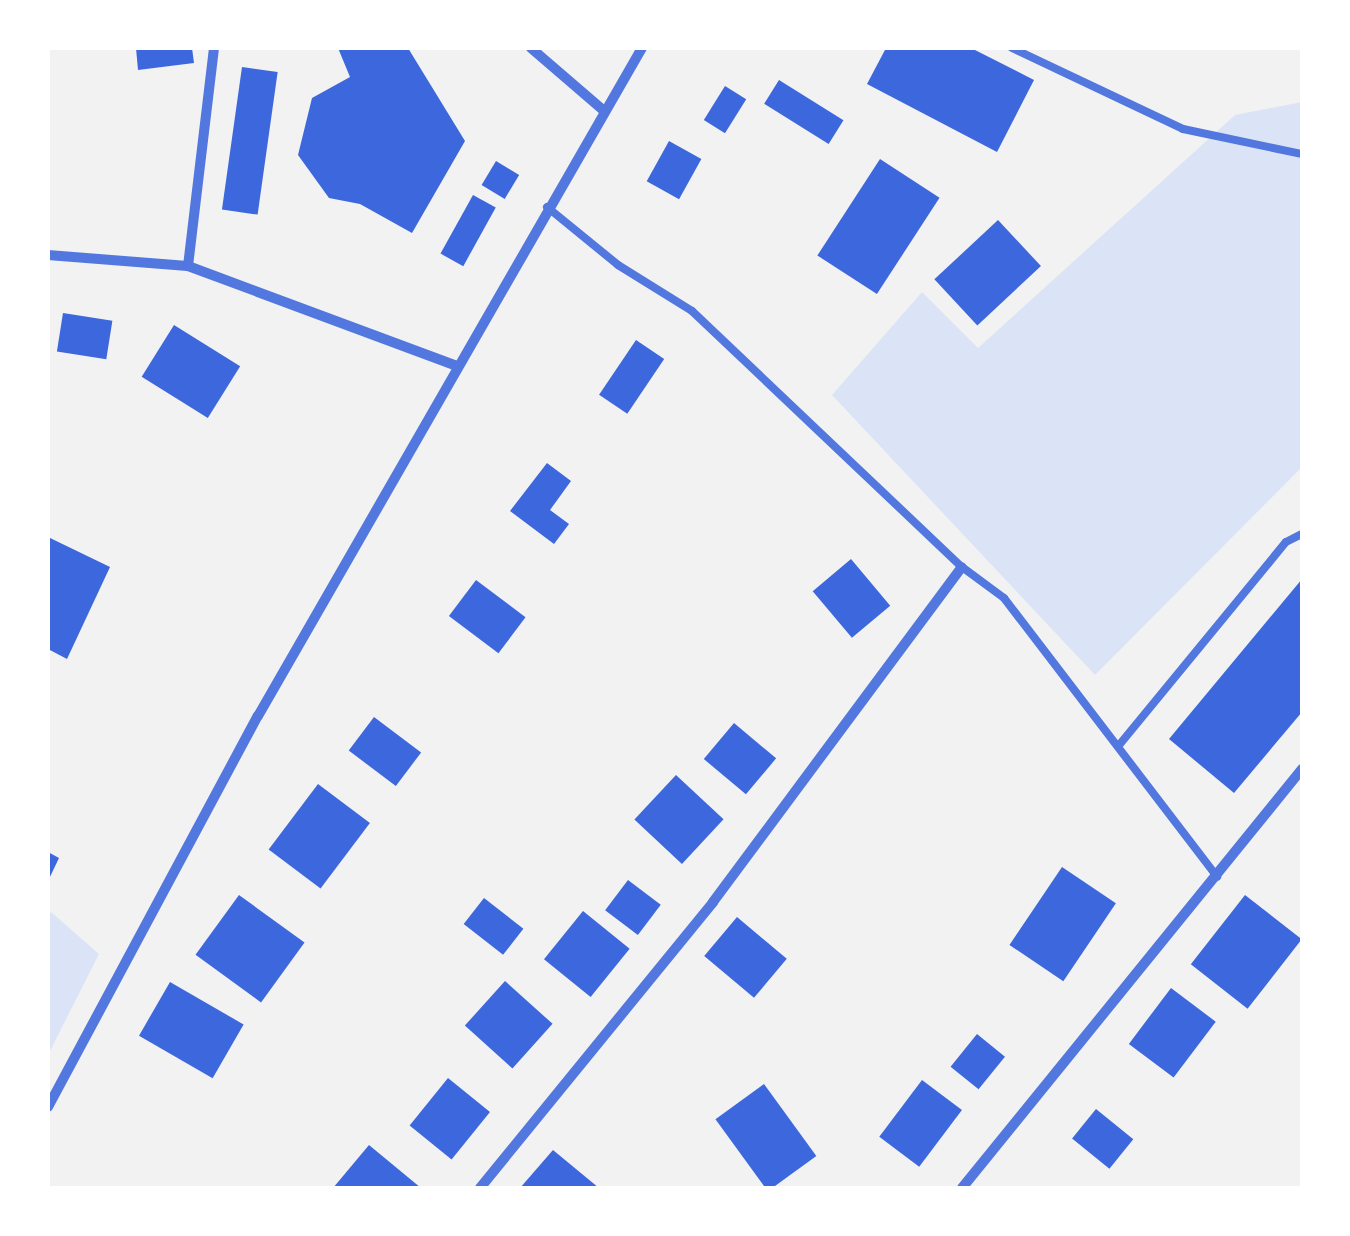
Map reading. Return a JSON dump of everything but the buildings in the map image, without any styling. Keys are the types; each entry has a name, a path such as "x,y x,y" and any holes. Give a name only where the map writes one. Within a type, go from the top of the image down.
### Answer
{"street":[{"path":"188,266 214,48"},
{"path":"531,48 602,110"},
{"path":"48,1107 457,366 602,110 642,48"},
{"path":"48,255 188,266 457,366"},
{"path":"480,1188 714,902 962,568"},
{"path":"962,1188 1302,770"}],"lane":[{"path":"1012,48 1183,129 1302,154"},
{"path":"547,207 618,266 692,311 962,568 1004,598 1120,744 1217,877"},
{"path":"1120,744 1286,542 1302,534"}],"shaded area":[{"path":"1302,102 1302,467 1095,675 832,395 922,292 978,348 1235,115"},
{"path":"51,912 99,954 48,1055 48,917"}]}
